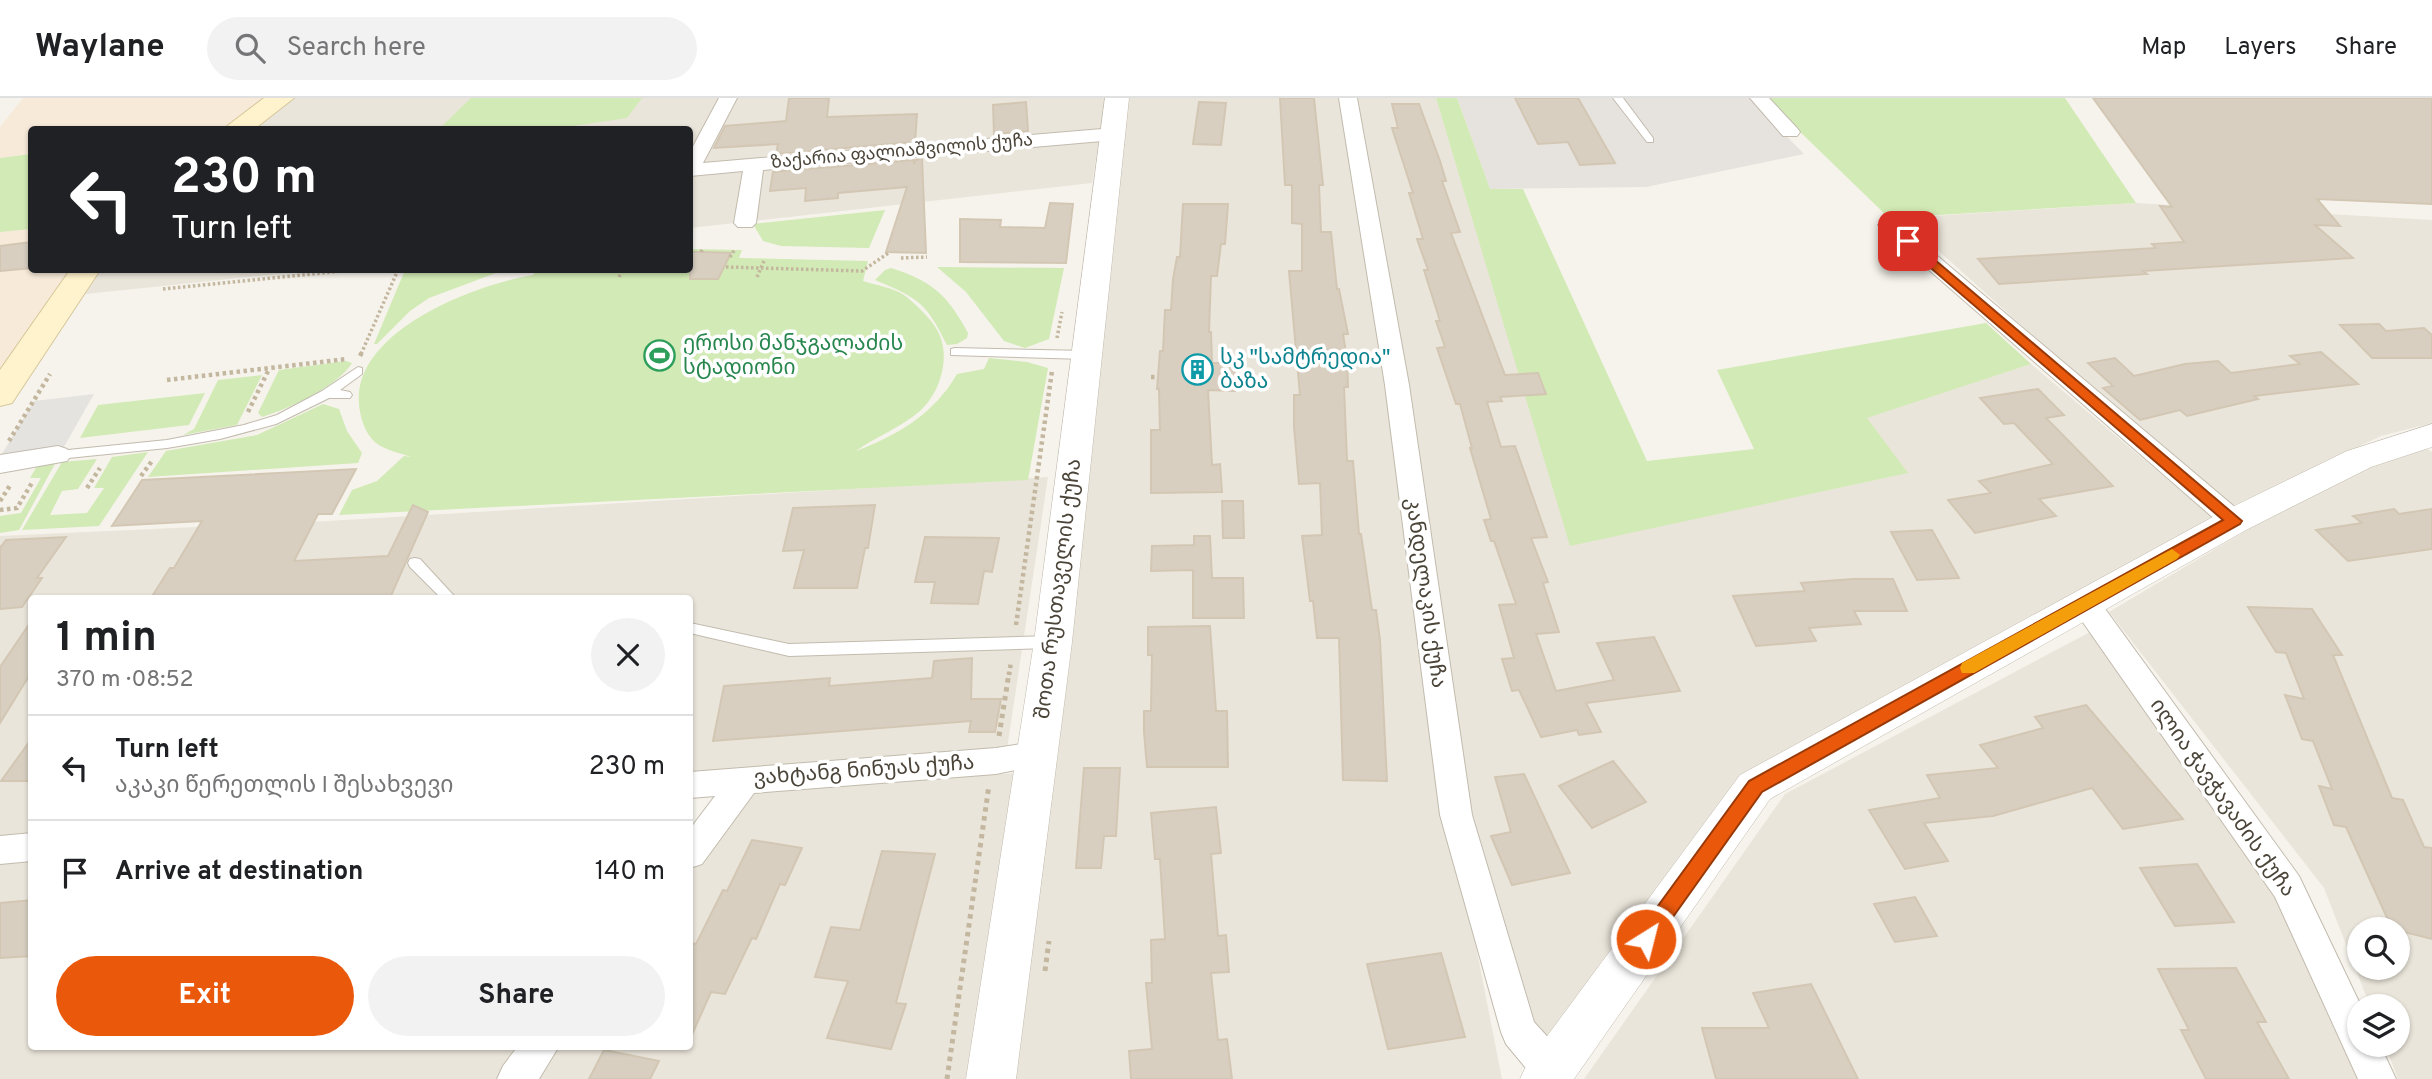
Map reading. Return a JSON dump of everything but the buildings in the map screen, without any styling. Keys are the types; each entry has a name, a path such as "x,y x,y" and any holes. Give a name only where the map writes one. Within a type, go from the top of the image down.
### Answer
{"main road":[{"path":"240,126 282,98"},
{"path":"0,395 83,273"}],"street":[{"path":"693,163 728,98"},
{"name":"შოთა რუსთაველის ქუჩა","path":"991,1079 1053,642 1070,355 1114,134 1117,98"},
{"name":"კანდელაკის ქუჩა","path":"1348,98 1397,385 1456,815 1519,1032 1550,1076"},
{"path":"1759,98 1790,132"},
{"name":"ზაქარია ფალიაშვილის ქუჩა","path":"693,169 1114,134"},
{"path":"745,223 754,164"},
{"path":"1889,225 2234,521"},
{"path":"1550,1076 1755,787 2234,521 2359,458 2432,435"},
{"path":"3,459 58,455"},
{"name":"ილია ჭავჭავაძის ქუჩა","path":"2085,603 2287,887 2347,1015"},
{"name":"ვახტანგ ნინუას ქუჩა","path":"693,785 996,761 1039,754"},
{"path":"693,850 746,780"},
{"path":"0,850 28,847"},
{"path":"516,1079 538,1050"},
{"name":"ილია ჭავჭავაძის ქუჩა","path":"2367,1057 2377,1079"}],"lane":[{"path":"1618,98 1650,140"},
{"path":"955,352 1070,355"},
{"path":"58,455 237,433 282,418 359,371"},
{"path":"328,392 346,395"},
{"path":"415,563 446,595"},
{"path":"693,629 789,650 1053,642"}],"path":[{"path":"730,257 735,249"},
{"path":"726,267 862,271 890,252"},
{"path":"901,258 927,257"},
{"path":"757,277 764,261"},
{"path":"163,289 322,273"},
{"path":"360,357 397,273"},
{"path":"619,277 621,273"},
{"path":"947,1079 990,775 996,761 1013,645 1070,355 1064,300"},
{"path":"167,380 369,356"},
{"path":"237,433 269,368"},
{"path":"1151,377 1158,377"},
{"path":"0,501 10,484 34,481 17,508 0,510"}],"shaded area":[{"path":"23,98 268,98 226,126 28,126 28,154 0,158 0,127"},
{"path":"294,98 721,98 693,147 693,126 252,126"},
{"path":"734,98 1104,98 1101,129 704,163 727,108"},
{"path":"1126,98 1345,98 1448,804 1502,1079 1008,1079"},
{"path":"1357,98 1436,98 1571,545 1907,473 1866,418 2031,364 2219,523 1732,796 1548,1047 1525,1025 1470,833"},
{"path":"1457,98 1749,98 1804,154 1646,187 1490,189"},
{"path":"1099,139 1092,183 693,228 693,175"},
{"path":"2136,203 2432,220 2432,423 2381,436 2226,509 1902,218"},
{"path":"28,229 28,273 69,273 0,370 0,232"},
{"path":"93,273 287,273 76,295"},
{"path":"94,394 61,452 0,457 34,401"},
{"path":"2427,449 2432,452 2432,1079 2398,1079 2390,1057 2410,1057 2410,994 2365,994 2360,980 2410,980 2410,917 2347,917 2347,947 2324,888 2109,612 2353,467"},
{"path":"1048,477 1007,749 693,776 693,595 28,595 28,834 0,837 0,536 328,521"},
{"path":"2092,631 2277,891 2347,1046 2347,1057 2352,1057 2362,1079 1584,1079 1785,794"},
{"path":"1016,773 966,1079 533,1079 556,1050 693,1050 693,869 750,793"},
{"path":"28,859 28,1050 529,1050 505,1079 0,1079 0,862"}],"green space":[{"path":"471,98 642,98 627,118 573,126 442,126"},
{"path":"1436,98 1457,98 1490,189 1523,189 1647,461 1754,449 1717,370 1986,323 2031,364 1867,418 1908,473 1570,546"},
{"path":"1765,98 2065,98 2136,203 1889,218"},
{"path":"28,154 28,229 0,232 0,158"},
{"path":"885,210 869,248 781,246 763,241 753,224"},
{"name":"ეროსი მანჯგალაძის სტადიონი","path":"693,249 742,250 739,258 868,261 863,281 900,293 914,303 938,331 944,356 941,376 927,404 912,417 856,451 914,422 937,401 957,374 984,369 989,358 1027,362 1048,368 1028,480 339,515 352,490 377,481 404,456 411,457 376,443 362,420 359,404 362,378 375,354 396,334 450,301 508,280 533,275 693,273"},
{"path":"937,267 1064,268 1049,339 1025,348 1004,341 966,292"},
{"path":"891,268 918,278 938,292 961,320 968,333 967,338 957,344 947,345 933,319 919,303 875,280"},
{"path":"404,273 496,273 429,298 410,311 374,344"},
{"path":"346,361 352,363 324,389 262,417 258,413 279,370"},
{"path":"262,375 237,425 183,435 194,429 218,380"},
{"path":"205,393 189,425 80,438 98,405"},
{"path":"323,404 339,409 347,431 362,453 358,463 148,477 166,451 257,435"},
{"path":"148,452 99,526 22,530 62,462 97,459 78,489 62,491 50,515 87,513 104,488 94,488 112,457"},
{"path":"57,460 19,530 0,533 0,516 21,513 41,478 30,478 39,463"}],"slow traffic":[{"path":"1968,668 2172,555"}],"place":[{"name":"ეროსი მანჯგალაძის სტადიონი","path":"660,356"},
{"name":"სკ \"სამტრედია\" ბაზა","path":"1197,370"}],"route":[{"path":"1646,939 1755,787 2234,521 1908,241"}]}
